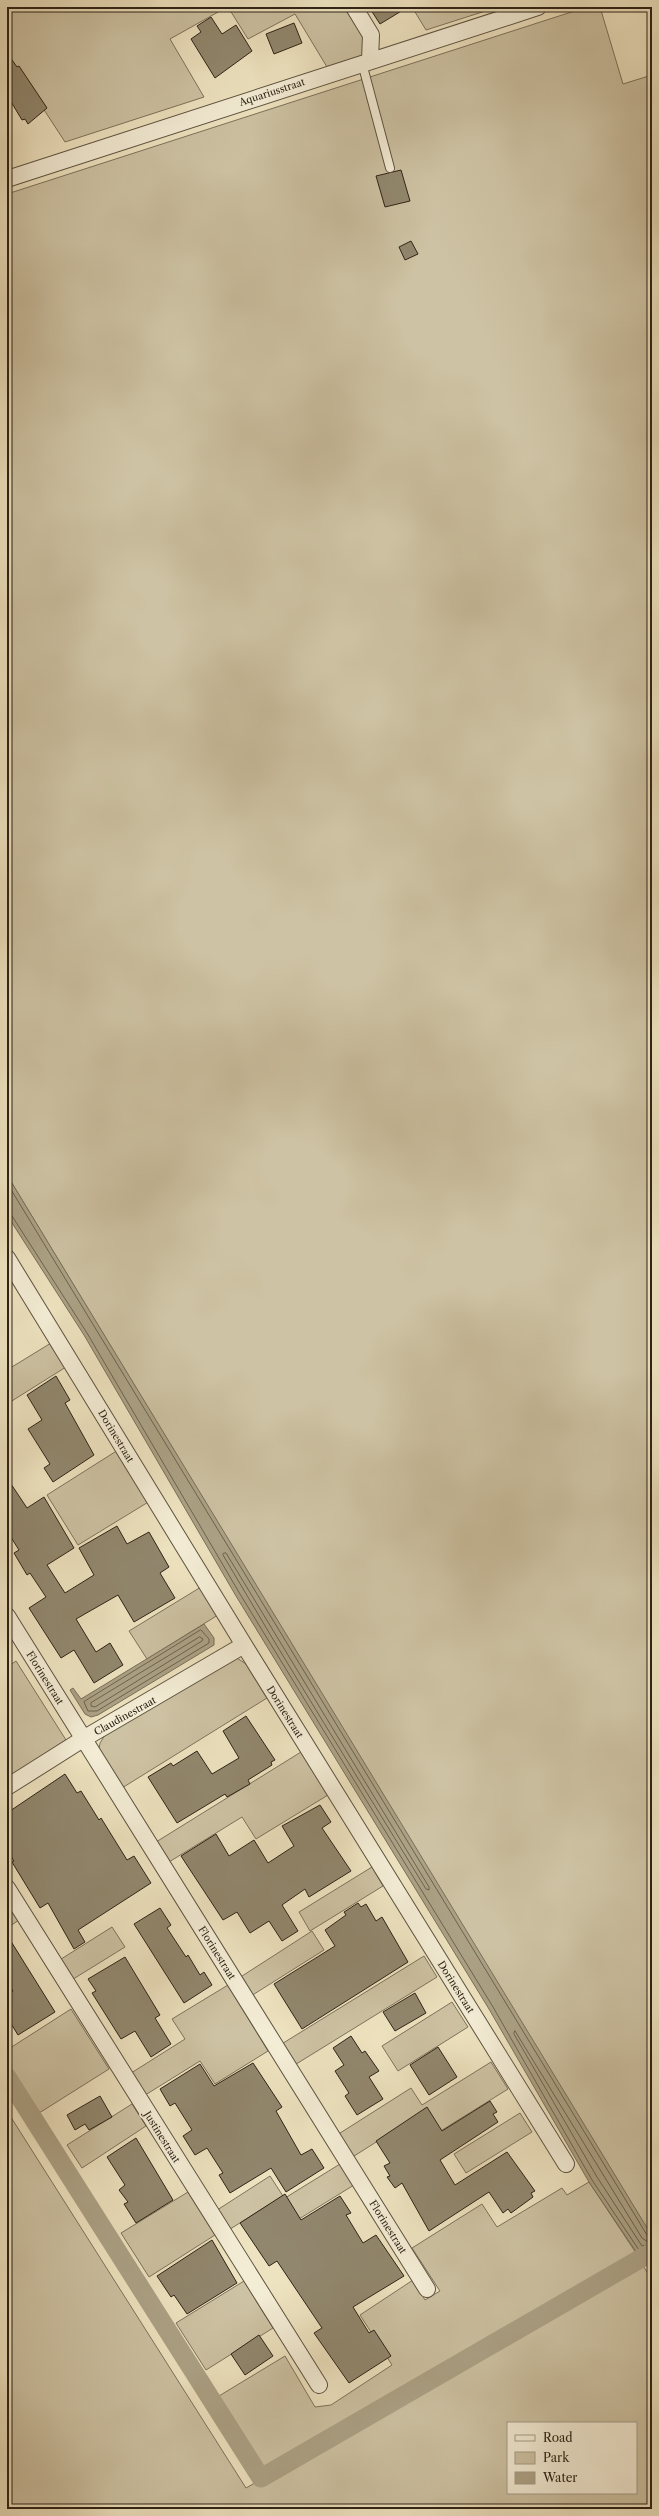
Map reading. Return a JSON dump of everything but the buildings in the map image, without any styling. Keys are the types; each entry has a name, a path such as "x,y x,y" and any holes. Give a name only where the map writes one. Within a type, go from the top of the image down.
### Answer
{"street":[{"path":"354,7 371,35 366,61"},
{"name":"Aquariusstraat","path":"7,179 520,10 538,7"},
{"name":"Dorinestraat","path":"7,1258 244,1645 566,2164"},
{"name":"Florinestraat","path":"7,1616 427,2289"},
{"name":"Claudinestraat","path":"7,1787 83,1739 244,1645"},
{"name":"Justinestraat","path":"7,1888 319,2385"}],"lane":[{"path":"366,61 390,168"}],"green space":[{"path":"7,7 227,7 170,39 204,97 65,142 7,53"},
{"path":"228,7 344,7 363,37 363,55 327,67 295,14 248,39"},
{"path":"412,7 498,7 426,30"},
{"path":"587,7 600,7 623,84 652,75 652,2241 7,1175 7,194"},
{"path":"51,1343 66,1367 7,1404 7,1370"},
{"path":"118,1450 150,1501 78,1545 47,1495"},
{"path":"201,1587 218,1615 147,1659 129,1631"},
{"path":"237,1658 246,1664 267,1698 122,1788 99,1749 100,1743 105,1735"},
{"path":"16,1661 66,1740 7,1778 7,1667"},
{"path":"301,1752 328,1795 256,1839 242,1817 169,1862 156,1842"},
{"path":"372,1867 383,1886 310,1931 299,1912"},
{"path":"7,1900 19,1920 7,1928"},
{"path":"112,1927 125,1947 70,1981 58,1961"},
{"path":"312,1931 324,1950 251,1996 239,1978"},
{"path":"424,1956 437,1977 293,2066 280,2045"},
{"path":"228,1985 268,2051 215,2084 200,2061 142,2097 128,2075 185,2039 172,2019"},
{"path":"452,2002 468,2027 398,2071 382,2046"},
{"path":"71,2009 109,2069 36,2115 7,2068 7,2050"},
{"path":"491,2062 508,2089 439,2132 425,2111 351,2158 337,2135 411,2088 422,2105"},
{"path":"132,2104 146,2126 82,2168 67,2145"},
{"path":"7,2111 246,2488 642,2264 652,2280 652,2509 7,2509"},
{"path":"520,2113 532,2132 466,2173 454,2154"},
{"path":"340,2164 354,2185 299,2219 285,2198"},
{"path":"270,2176 283,2196 227,2231 214,2212"},
{"path":"589,2182 638,2256 261,2473 214,2399 285,2356 315,2407 331,2405 392,2365 360,2315 413,2280 425,2300 440,2291 412,2248 482,2204 497,2227 562,2188 567,2195"},
{"path":"188,2192 215,2235 149,2277 121,2233"},
{"path":"244,2281 273,2328 206,2370 176,2323"}],"water":[{"path":"7,1175 652,2236 652,2252 641,2259 589,2182 489,2009 236,1596 84,1335 7,1215"},
{"path":"204,1624 214,1638 214,1645 98,1715 91,1717 85,1714 70,1690 73,1688 81,1699"}],"waterway":[{"path":"7,2077 261,2478 652,2252"}]}
